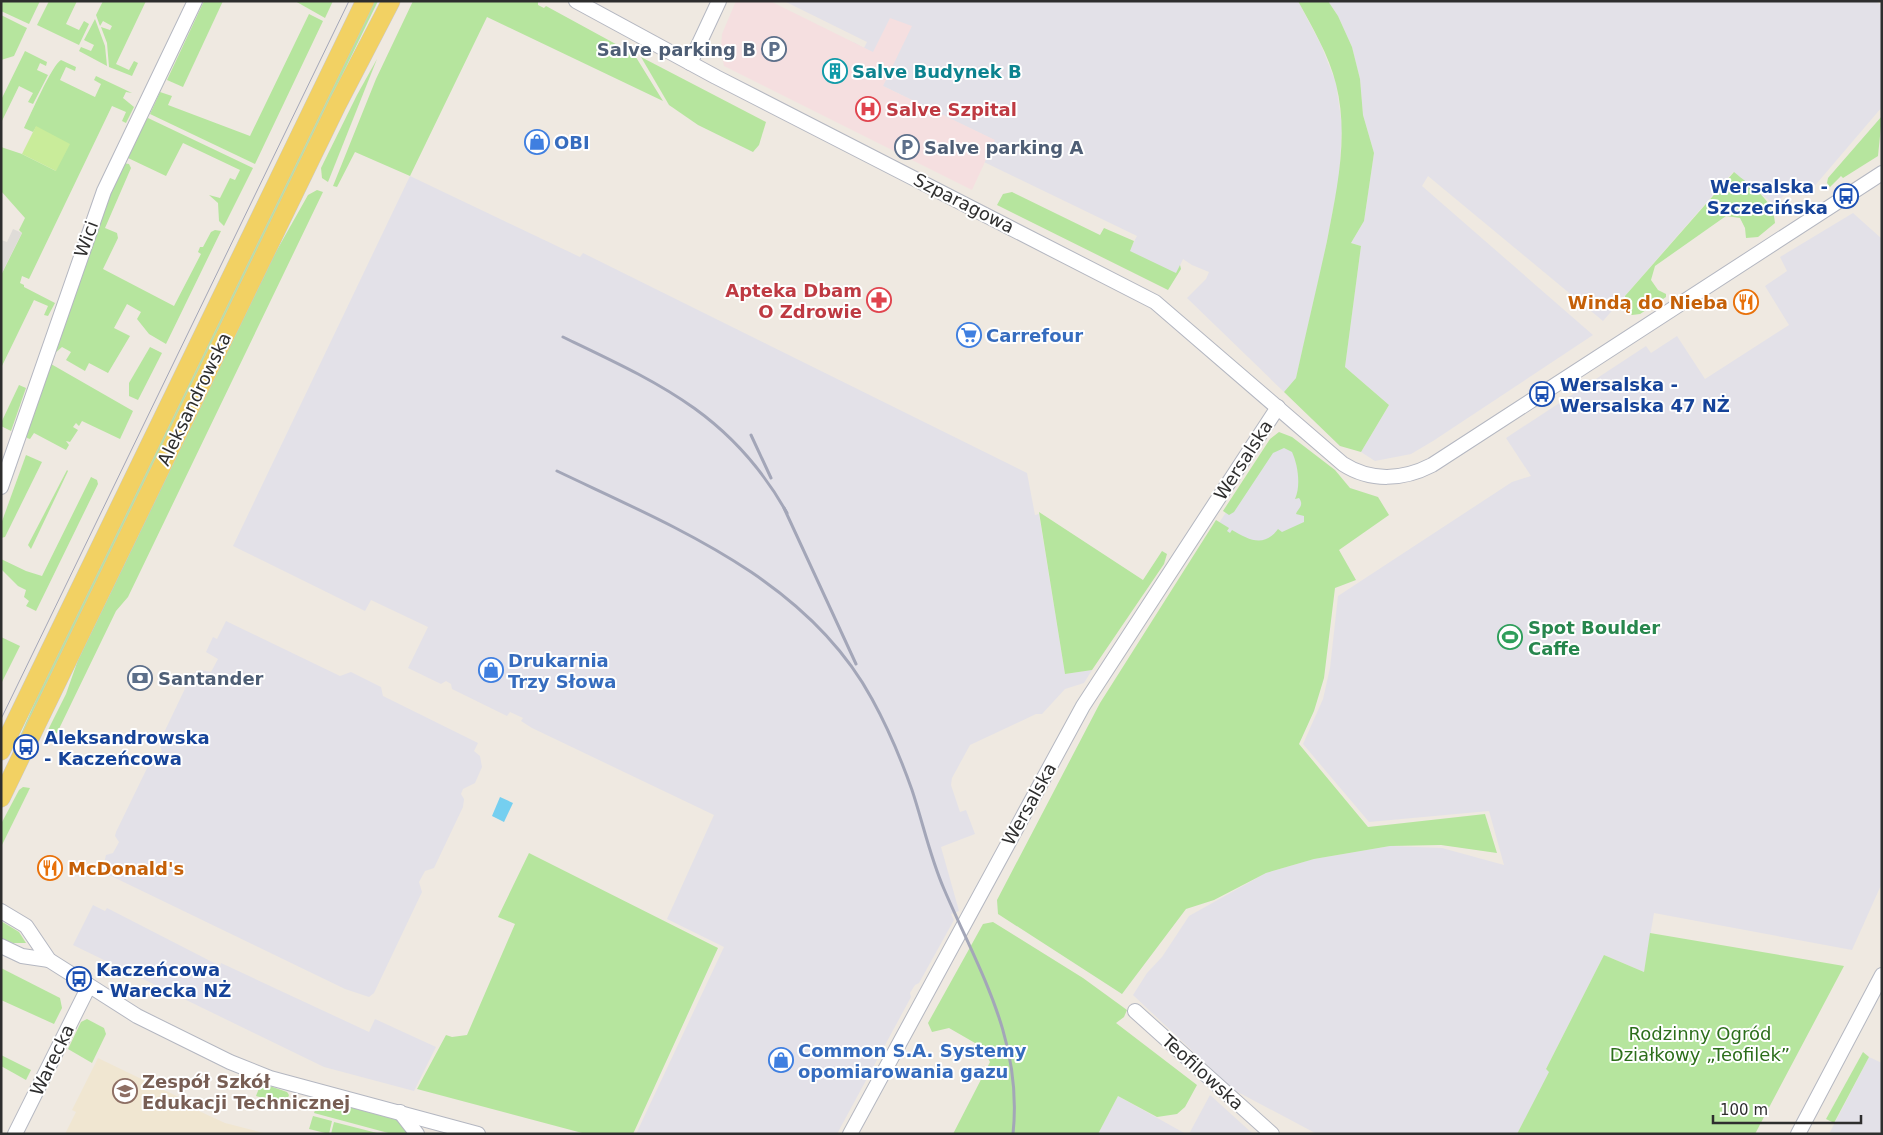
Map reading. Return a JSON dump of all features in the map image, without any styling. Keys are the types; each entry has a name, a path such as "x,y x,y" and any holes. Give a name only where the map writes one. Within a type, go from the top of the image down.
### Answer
{"main road":[{"name":"Aleksandrowska","path":"1,751 365,1"},
{"name":"Aleksandrowska","path":"1,798 336,107 391,1"}],"street":[{"name":"Wici","path":"1,487 104,191 195,1"},
{"name":"Szparagowa","path":"576,1 690,63 1155,302 1278,407"},
{"path":"690,63 719,1"},
{"name":"Wersalska","path":"850,1134 1079,713 1278,407 1336,458 1356,471 1390,477 1420,471 1882,173"},
{"path":"1,911 26,926 49,960 136,1016 255,1072 316,1091 400,1112 436,1128 478,1134"},
{"path":"1,946 22,956 49,960"},
{"path":"1798,1134 1882,974"},
{"name":"Warecka","path":"16,1134 89,986"},
{"name":"Teofilowska","path":"1135,1011 1272,1134"},
{"path":"400,1112 417,1134"}],"shaded area":[{"name":"Salve Szpital","path":"736,1 770,1 873,52 890,18 912,26 883,86 995,140 972,190 724,66 721,50 722,34"},
{"path":"1298,1 1321,45 1336,83 1342,126 1339,180 1323,261 1296,378 1284,392 1187,298 1206,279 1209,272 1183,259 1176,274 1129,251 1137,236 984,162 994,140 883,86 853,42 864,48 867,42 786,2"},
{"path":"1328,1 1876,1 1882,6 1882,107 1806,196 1793,185 1775,205 1733,172 1603,321 1428,176 1422,186 1593,335 1411,454 1375,461 1361,452 1389,405 1345,367 1361,246 1351,243 1364,221 1374,153 1363,115 1360,79 1352,47 1338,16"},
{"path":"410,176 580,257 583,253 1027,473 1035,515 1039,514 1065,674 1092,670 1084,683 1065,689 1042,714 1036,714 970,745 952,778 951,785 960,812 966,810 975,834 941,847 959,911 951,914 954,920 919,983 915,985 910,993 911,997 837,1134 636,1134 724,947 667,919 714,815 532,728 521,721 523,718 510,712 507,716 452,689 451,684 446,681 441,684 408,668 428,627 371,600 365,611 233,546"},
{"path":"1853,213 1882,239 1882,883 1852,950 1654,913 1644,972 1604,955 1546,1069 1550,1072 1517,1134 1317,1134 1234,1090 1133,995 1147,973 1162,957 1189,916 1266,873 1314,859 1390,846 1442,848 1504,865 1489,811 1369,822 1303,744 1323,699 1330,668 1338,596 1512,482 1531,476 1506,438 1646,346 1651,353 1677,336 1705,379 1789,325 1765,286 1787,271 1780,257"},
{"path":"13,229 22,233 1,275 1,240 7,242"},
{"path":"1278,433 1293,444 1307,525 1250,550 1215,529"},
{"path":"226,621 340,676 351,672 381,687 383,696 478,743 474,751 480,756 482,767 475,783 463,789 461,794 464,799 463,807 434,868 425,871 419,882 422,892 374,993 369,997 345,989 105,873 103,868 106,855 113,853 119,842 115,836 116,832 151,760 159,758 162,751 159,743 192,674 201,670 211,672 218,659 206,652 213,637 217,639"},
{"path":"93,905 105,911 107,908 220,966 221,963 369,1032 375,1019 436,1047 414,1091 324,1067 73,945"},
{"path":"1869,1057 1882,1063 1882,1134 1829,1134"},
{"name":"Zespół Szkół Edukacji Technicznej","path":"98,1058 195,1105 200,1108 199,1111 225,1123 268,1134 65,1134 76,1112 72,1110"},
{"path":"1210,1095 1253,1134 1189,1134"},
{"path":"1118,1096 1186,1134 1098,1134"}],"green space":[{"path":"1,1 40,1 29,24 1,11"},
{"path":"49,1 77,1 66,24 79,30 84,21 89,24 79,45 37,25"},
{"path":"103,1 146,1 116,64 129,70 134,61 138,63 132,76 109,67 107,43 101,27 110,30 112,26 103,21 100,26 96,15"},
{"path":"204,1 223,1 183,87 167,80"},
{"path":"295,1 333,1 325,18"},
{"path":"374,1 378,1 1,780 38,695"},
{"path":"413,1 538,1 538,5 544,8 546,6 634,54 663,101 487,17 410,176 355,152 337,187 333,186 376,79"},
{"path":"1298,1 1328,1 1338,16 1352,47 1360,79 1363,115 1374,153 1364,221 1351,243 1361,246 1345,367 1389,405 1361,452 1340,446 1284,392 1296,378 1331,221 1342,143 1340,104 1333,73 1320,41"},
{"path":"309,14 323,21 255,164 150,114 160,92 172,96 168,105 250,136"},
{"path":"1,15 27,28 14,56 1,60"},
{"path":"95,19 105,46 107,66 79,51 81,47 91,51 94,45 84,40"},
{"path":"25,51 47,62 46,66 40,63 37,70 48,75 33,104 28,102 33,93 19,86 1,123 1,100"},
{"path":"641,57 766,122 759,145 753,152 698,125 669,105"},
{"path":"377,59 328,182 322,178 321,168"},
{"path":"61,60 76,67 75,71 66,67 60,80 95,97 101,84 94,80 96,76 132,93 126,92 123,98 134,107 126,123 122,121 126,112 112,106 29,279 22,276 20,283 24,287 55,303 48,316 44,315 48,306 34,300 1,368 1,275 22,233 19,230 25,218 1,191 1,147 22,154 56,171 36,127 33,132 24,128 47,81"},
{"path":"1882,116 1878,156 1843,178 1841,176 1830,187 1827,183 1828,178"},
{"path":"148,118 253,168 224,226 219,221 218,203 209,195 220,198 230,178 235,180 240,170 183,143 166,176 128,158 126,156 144,121"},
{"path":"36,126 70,144 56,171 22,154"},
{"path":"123,163 129,164 131,168 105,228 117,233 118,238 103,269 174,306 201,254 198,252 200,247 203,247 211,232 215,230 221,231 166,344 149,334 137,319 141,312 127,304 114,328 130,336 108,373 89,363 85,371 66,360 71,352 62,347 54,354 109,194"},
{"path":"1734,172 1766,200 1774,214 1775,223 1758,237 1746,238 1745,228 1740,218 1726,216 1655,266 1651,280 1658,290 1666,294 1666,297 1640,314 1632,315 1626,309 1625,296"},
{"path":"317,190 323,192 128,597 116,611 57,733 45,736 66,694 78,660 273,257 308,195"},
{"path":"1012,192 1100,235 1104,228 1134,241 1130,251 1176,273 1180,265 1181,269 1168,290 997,205 1003,194"},
{"path":"150,347 162,353 138,400 129,396 129,383"},
{"path":"51,364 133,411 120,439 82,421 79,426 76,423 73,427 78,430 70,442 66,441 69,445 66,450 34,433 30,439 27,438 26,435"},
{"path":"19,385 26,388 11,431 1,426 1,423"},
{"path":"1279,432 1292,437 1335,470 1350,488 1378,497 1389,515 1339,550 1356,580 1335,588 1324,678 1314,711 1299,744 1368,827 1485,814 1497,853 1441,845 1390,846 1314,859 1266,873 1214,900 1186,909 1122,994 998,914 997,900 1100,703 1216,520 1229,528 1227,531 1230,533 1232,530 1244,537 1256,540 1267,539 1278,529 1282,532 1304,522 1304,516 1296,514 1301,501 1299,498 1295,499 1298,482 1296,463 1292,452 1284,448 1273,453 1234,512 1229,515 1223,511 1270,439"},
{"path":"26,455 42,462 5,537 1,538 1,524"},
{"path":"68,471 31,549 28,545"},
{"path":"91,477 97,480 98,484 36,611 26,606 29,601 24,597 26,590 18,586 1,569 1,559 26,571 42,576"},
{"path":"1039,512 1143,580 1162,551 1167,554 1164,564 1092,670 1065,674"},
{"path":"1,637 20,646 1,684"},
{"path":"23,787 30,788 1,847 1,824 19,790"},
{"path":"529,853 718,948 633,1134 586,1134 417,1089 446,1035 452,1037 467,1035 515,924 498,917"},
{"path":"1,921 19,932 26,943 13,943 1,939"},
{"path":"993,922 1083,978 1127,1010 1124,1017 1116,1023 1197,1085 1185,1107 1177,1114 1157,1117 1118,1096 1098,1134 953,1134 990,1062 982,1047 949,1028 932,1032 928,1023 983,924"},
{"name":"Rodzinny Ogród Działkowy „Teofilek”","path":"1650,933 1844,966 1755,1134 1517,1134 1549,1072 1546,1069 1604,955 1644,972"},
{"path":"1,968 60,998 62,1008 54,1024 1,1000"},
{"path":"87,1019 104,1028 106,1034 92,1063 68,1049 81,1022"},
{"path":"1863,1052 1869,1057 1834,1123 1826,1119"},
{"path":"1,1055 31,1070 26,1080 1,1066"},
{"path":"261,1083 287,1092 289,1095 285,1105 256,1096"},
{"path":"327,1101 401,1121 414,1134 392,1134 314,1113 318,1102"},
{"path":"313,1116 332,1121 329,1134 309,1129"},
{"path":"334,1122 381,1134 331,1134"}],"water":[{"path":"500,797 513,803 504,822 492,816"}],"tram line":[{"path":"1,719 349,1"}],"railway":[{"path":"563,337 662,387 717,426 766,479 787,513"},
{"path":"751,435 771,478"},
{"path":"557,471 646,513 734,561 775,589 812,621 845,657 872,699 894,744 912,790 939,877 995,1007 1005,1037 1011,1068 1014,1100 1013,1134"},
{"path":"784,508 856,664"}],"place":[{"name":"Salve parking B","path":"774,49"},
{"name":"Salve Budynek B","path":"835,71"},
{"name":"Salve Szpital","path":"868,109"},
{"name":"OBI","path":"537,142"},
{"name":"Salve parking A","path":"907,147"},
{"name":"Wersalska - Szczecińska","path":"1846,196"},
{"name":"Apteka Dbam O Zdrowie","path":"879,300"},
{"name":"Windą do Nieba","path":"1746,302"},
{"name":"Carrefour","path":"969,335"},
{"name":"Wersalska - Wersalska 47 NŻ","path":"1542,394"},
{"name":"Spot Boulder Caffe","path":"1510,637"},
{"name":"Drukarnia Trzy Słowa","path":"491,670"},
{"name":"Santander","path":"140,678"},
{"name":"Aleksandrowska - Kaczeńcowa","path":"26,747"},
{"name":"McDonald's","path":"50,868"},
{"name":"Kaczeńcowa - Warecka NŻ","path":"79,979"},
{"name":"Common S.A. Systemy opomiarowania gazu","path":"781,1060"},
{"name":"Zespół Szkół Edukacji Technicznej","path":"125,1091"}]}
